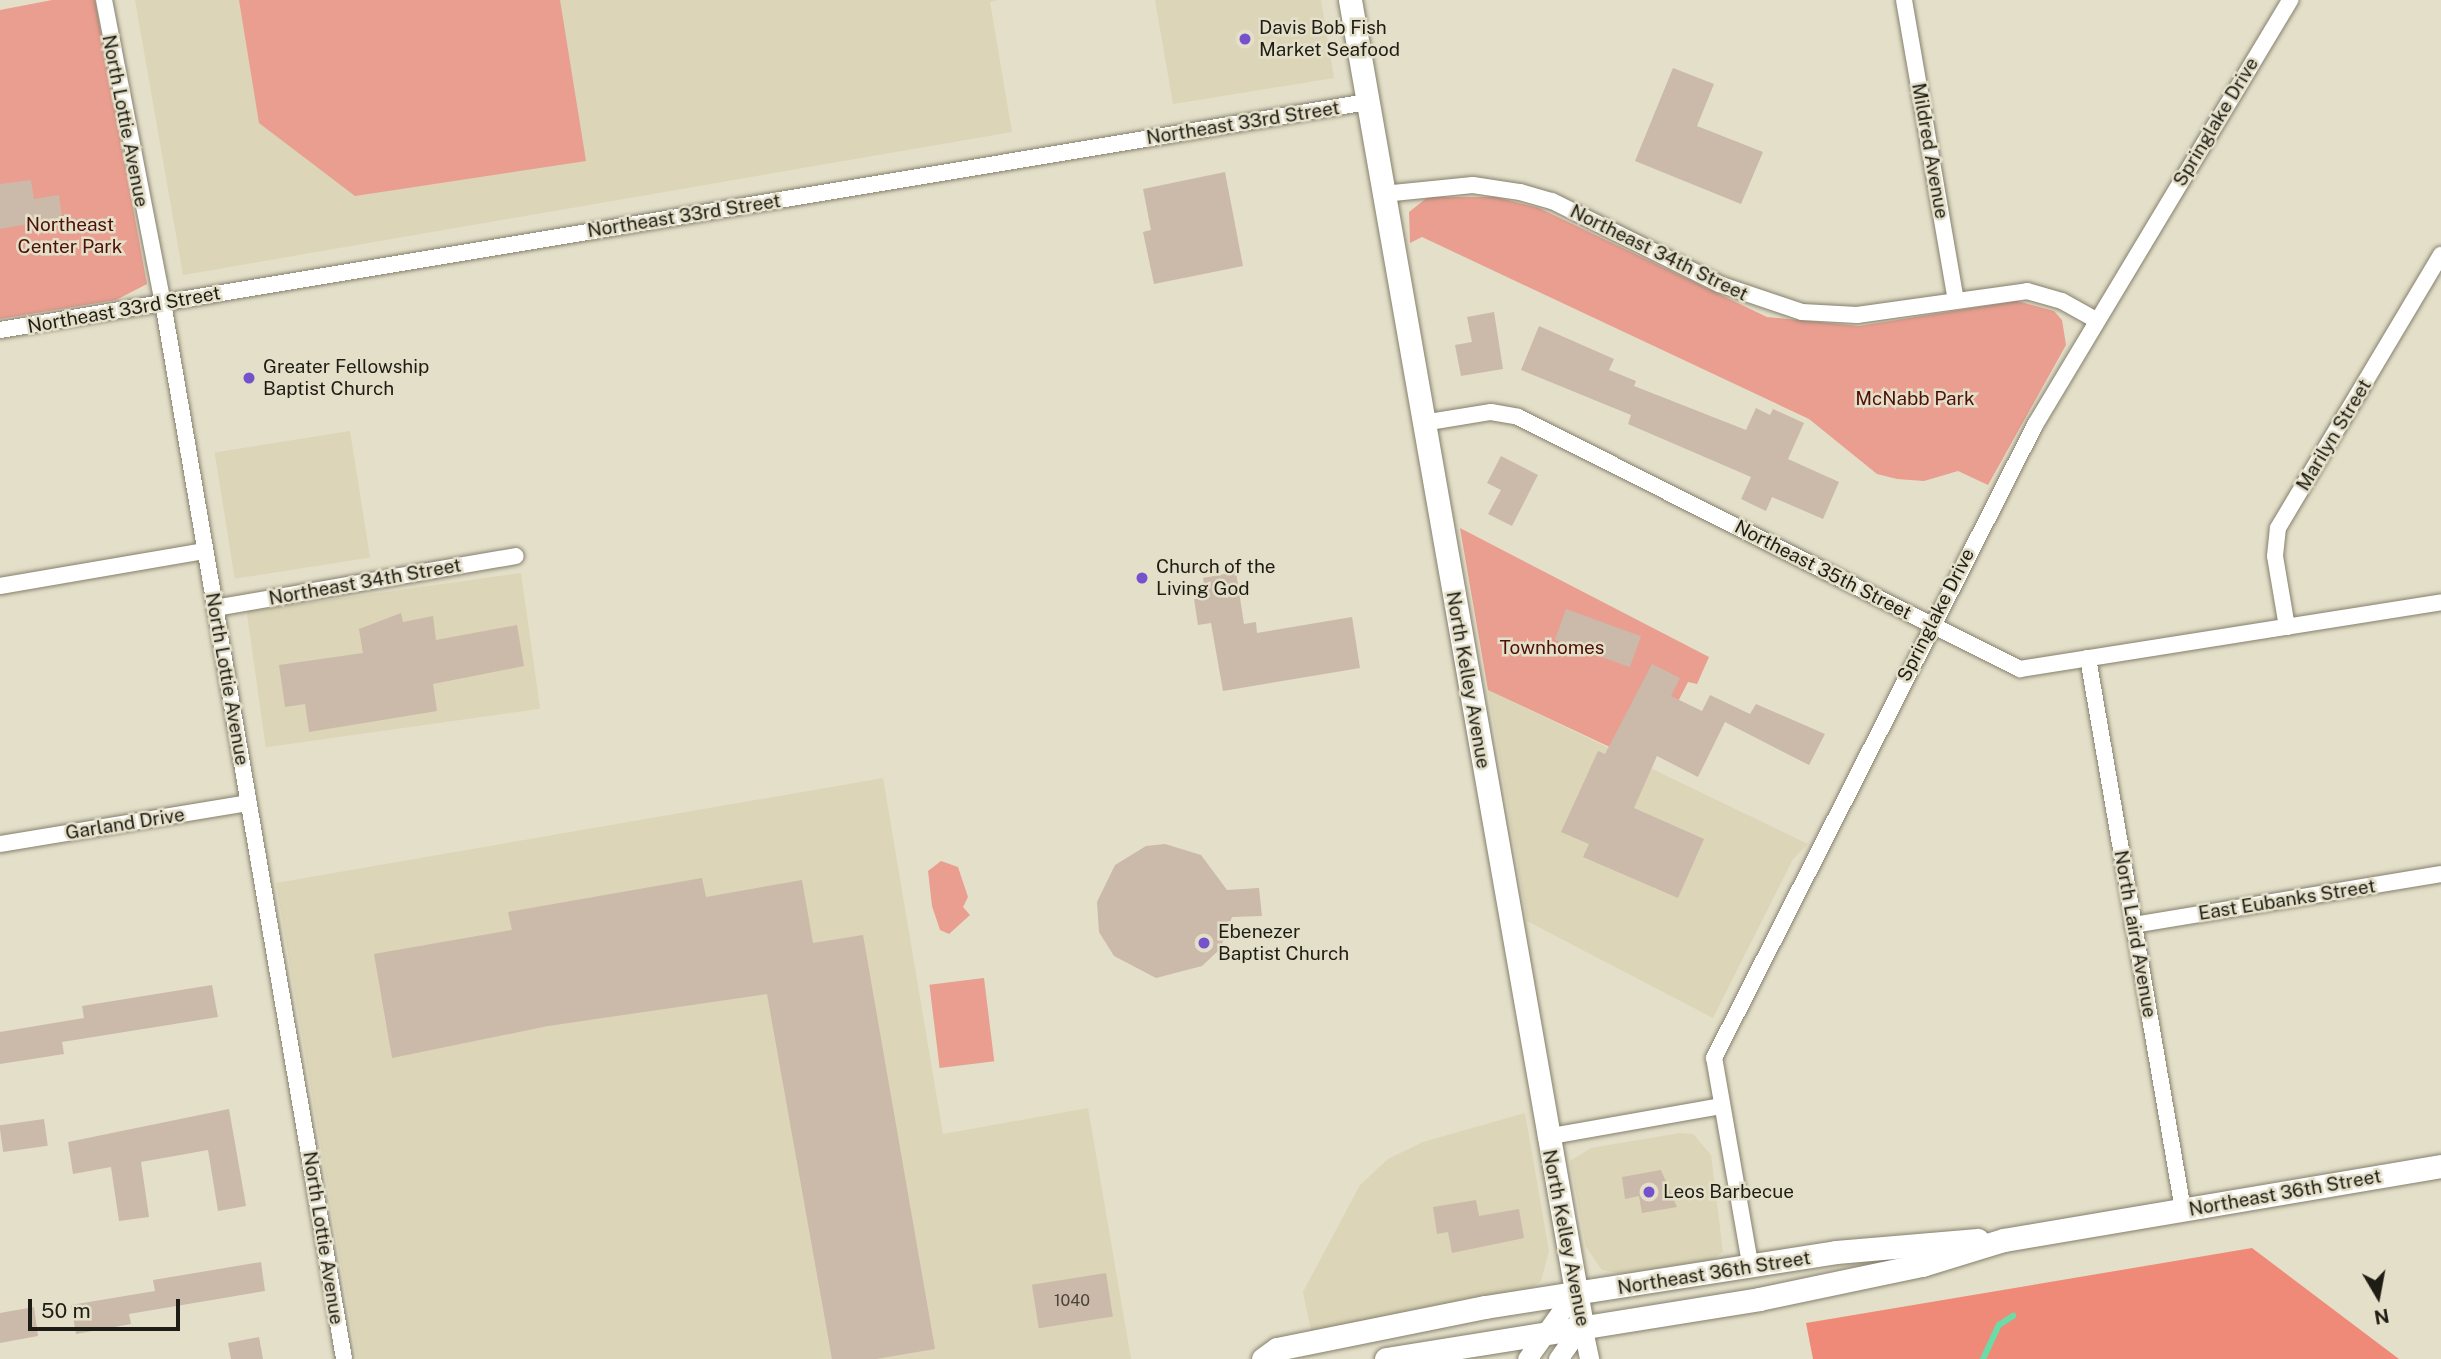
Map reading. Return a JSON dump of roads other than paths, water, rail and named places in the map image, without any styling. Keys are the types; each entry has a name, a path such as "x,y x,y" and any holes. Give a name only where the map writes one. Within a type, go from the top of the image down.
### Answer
{"main road":[{"name":"North Kelley Avenue","path":"1350,0 1546,1137 1582,1325"},
{"name":"Northeast 36th Street","path":"1386,1359 1548,1330 1759,1298 1922,1265 2004,1240 2441,1166"},
{"name":"Northeast 36th Street","path":"1263,1359 1277,1349 1358,1331 1575,1292 1751,1269 1916,1242 2004,1240"},
{"path":"1751,1269 1759,1298"}],"street":[{"name":"North Lottie Avenue","path":"104,0 163,303 344,1359"},
{"name":"Mildred Avenue","path":"1904,0 1956,301"},
{"name":"Springlake Drive","path":"1751,1269 1714,1058 1931,626 2096,320 2290,0"},
{"name":"Northeast 33rd Street","path":"0,330 1367,102"},
{"name":"Northeast 34th Street","path":"1383,194 1473,185 1520,192 1552,201 1719,284 1802,312 1857,315 2037,292 2096,320"},
{"name":"Marilyn Street","path":"2287,627 2274,556 2278,528 2441,255"},
{"name":"Northeast 35th Street","path":"1423,423 1491,412 1518,417 2020,669 2441,601"},
{"path":"0,586 205,551"},
{"name":"Northeast 34th Street","path":"215,608 516,556"},
{"name":"North Laird Avenue","path":"2088,658 2183,1210"},
{"name":"Garland Drive","path":"0,844 249,803"},
{"name":"East Eubanks Street","path":"2133,925 2441,874"},
{"path":"1546,1137 1721,1106"},
{"path":"1527,1359 1575,1292"},
{"path":"1558,1359 1582,1325"},
{"name":"North Kelley Avenue","path":"1582,1325 1589,1359"}],"waterway":[{"path":"1983,1359 1999,1325 2013,1316"}],"place":[{"name":"Davis Bob Fish Market Seafood","path":"1245,39"},
{"name":"Greater Fellowship Baptist Church","path":"249,378"},
{"name":"Church of the Living God","path":"1142,578"},
{"name":"Ebenezer Baptist Church","path":"1204,943"},
{"name":"Leos Barbecue","path":"1649,1192"}],"park label":[{"name":"Northeast Center Park","path":"70,236"},
{"name":"McNabb Park","path":"1915,399"},
{"name":"Townhomes","path":"1552,648"}]}
